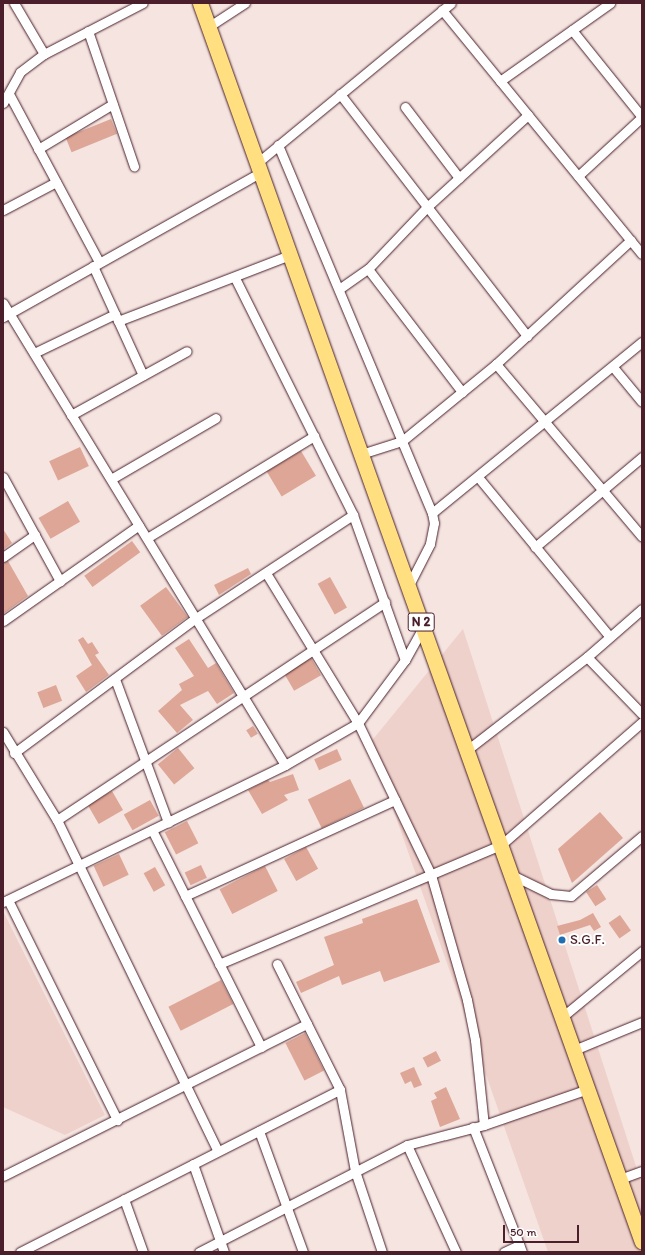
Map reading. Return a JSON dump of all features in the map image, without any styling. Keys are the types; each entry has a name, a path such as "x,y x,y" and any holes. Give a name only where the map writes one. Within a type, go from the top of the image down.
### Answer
{"highway":[{"name":"N 2","path":"200,3 642,1242"}],"street":[{"path":"14,3 44,54"},
{"path":"3,103 20,72 44,54 144,3"},
{"path":"208,27 245,3"},
{"path":"6,315 96,264 203,208 259,168 278,145 451,3"},
{"path":"500,81 610,3"},
{"path":"442,10 642,254"},
{"path":"572,30 642,117 578,176"},
{"path":"88,31 134,166"},
{"path":"8,94 56,182 96,264 117,318 143,375"},
{"path":"340,94 426,208 527,336"},
{"path":"38,149 113,104"},
{"path":"405,107 459,178"},
{"path":"340,289 368,269 426,208 528,115"},
{"path":"278,145 340,289 432,513 434,523 430,544 408,587"},
{"path":"3,210 56,182"},
{"path":"361,454 402,441 496,364 630,240"},
{"path":"34,353 117,318 235,278 290,256"},
{"path":"368,269 462,392"},
{"path":"235,278 353,515 405,660"},
{"path":"3,303 6,315 34,353 285,765"},
{"path":"432,513 547,422 642,342"},
{"path":"72,415 187,351"},
{"path":"496,364 547,422 642,537"},
{"path":"613,367 642,402"},
{"path":"111,479 216,418"},
{"path":"147,538 314,436"},
{"path":"535,547 642,457"},
{"path":"3,477 60,581"},
{"path":"478,477 610,637"},
{"path":"14,754 196,618 353,515"},
{"path":"3,621 139,525"},
{"path":"3,557 35,535"},
{"path":"266,573 358,722 431,875 467,1000 475,1040 484,1124"},
{"path":"56,820 242,695 385,602"},
{"path":"467,750 587,657 642,609"},
{"path":"117,1120 6,901 285,765 358,722 405,660 423,627"},
{"path":"587,657 642,714"},
{"path":"115,679 168,822"},
{"path":"219,964 501,845 642,722"},
{"path":"3,732 14,754 56,820 218,1151"},
{"path":"185,896 395,800"},
{"path":"152,830 261,1047"},
{"path":"512,876 551,894 571,896 641,838"},
{"path":"562,1017 642,951"},
{"path":"277,964 340,1090 355,1171 382,1252"},
{"path":"574,1050 642,1022"},
{"path":"3,1176 307,1024"},
{"path":"199,1252 406,1144 484,1124 588,1089"},
{"path":"20,1252 340,1090"},
{"path":"473,1127 520,1248 504,1252"},
{"path":"259,1131 303,1252"},
{"path":"406,1144 456,1252"},
{"path":"193,1164 224,1252"},
{"path":"620,1179 642,1171"},
{"path":"124,1199 143,1252"}],"shaded area":[{"path":"463,629 642,1185 642,1252 548,1252 370,743"},
{"path":"3,911 105,1115 65,1135 3,1107"}],"building":[{"path":"111,119 117,134 72,152 66,137"},
{"path":"80,447 89,466 58,480 49,461"},
{"path":"301,451 316,476 282,496 267,472"},
{"path":"68,501 80,522 51,539 39,518"},
{"path":"3,529 12,543 3,550"},
{"path":"132,541 140,552 92,587 84,576"},
{"path":"8,561 28,596 3,614 3,563"},
{"path":"248,568 251,574 219,595 214,585"},
{"path":"330,577 347,608 335,614 318,584"},
{"path":"166,587 188,617 162,636 140,606"},
{"path":"83,637 88,644 92,642 99,653 95,655 109,675 86,692 76,676 92,665 78,640"},
{"path":"189,639 208,668 216,663 234,693 217,704 208,691 180,705 193,720 177,733 158,711 182,690 179,684 194,676 175,648"},
{"path":"311,658 321,675 294,691 284,674"},
{"path":"56,685 62,701 43,708 37,692"},
{"path":"253,726 258,734 251,738 246,730"},
{"path":"178,748 194,768 174,785 158,764"},
{"path":"337,749 342,760 319,770 314,759"},
{"path":"293,774 299,790 284,795 288,800 262,814 248,790 268,780 270,782"},
{"path":"350,779 364,808 322,828 308,800"},
{"path":"112,791 123,810 99,824 88,805"},
{"path":"150,800 159,816 132,830 124,815"},
{"path":"600,812 623,838 572,883 558,849"},
{"path":"187,821 198,843 176,855 165,832"},
{"path":"306,847 318,869 296,881 284,859"},
{"path":"119,854 129,875 103,887 94,866"},
{"path":"201,865 207,878 191,885 185,873"},
{"path":"265,866 278,891 232,914 220,889"},
{"path":"155,867 165,885 154,892 144,873"},
{"path":"597,885 606,899 595,906 586,892"},
{"path":"417,899 440,962 384,982 380,971 342,985 339,976 301,993 296,982 334,965 324,937 363,923 362,919"},
{"path":"593,913 601,927 594,931 590,925 560,935 557,926 580,920"},
{"path":"620,915 631,931 619,939 609,923"},
{"path":"221,980 233,1004 181,1031 168,1007"},
{"path":"305,1033 324,1070 304,1080 285,1043"},
{"path":"436,1051 441,1061 428,1068 423,1058"},
{"path":"414,1067 422,1085 414,1088 411,1081 405,1084 400,1073"},
{"path":"446,1087 460,1119 440,1127 431,1101 437,1098 434,1093"}],"place":[{"name":"S.G.F.","path":"562,940"}]}
